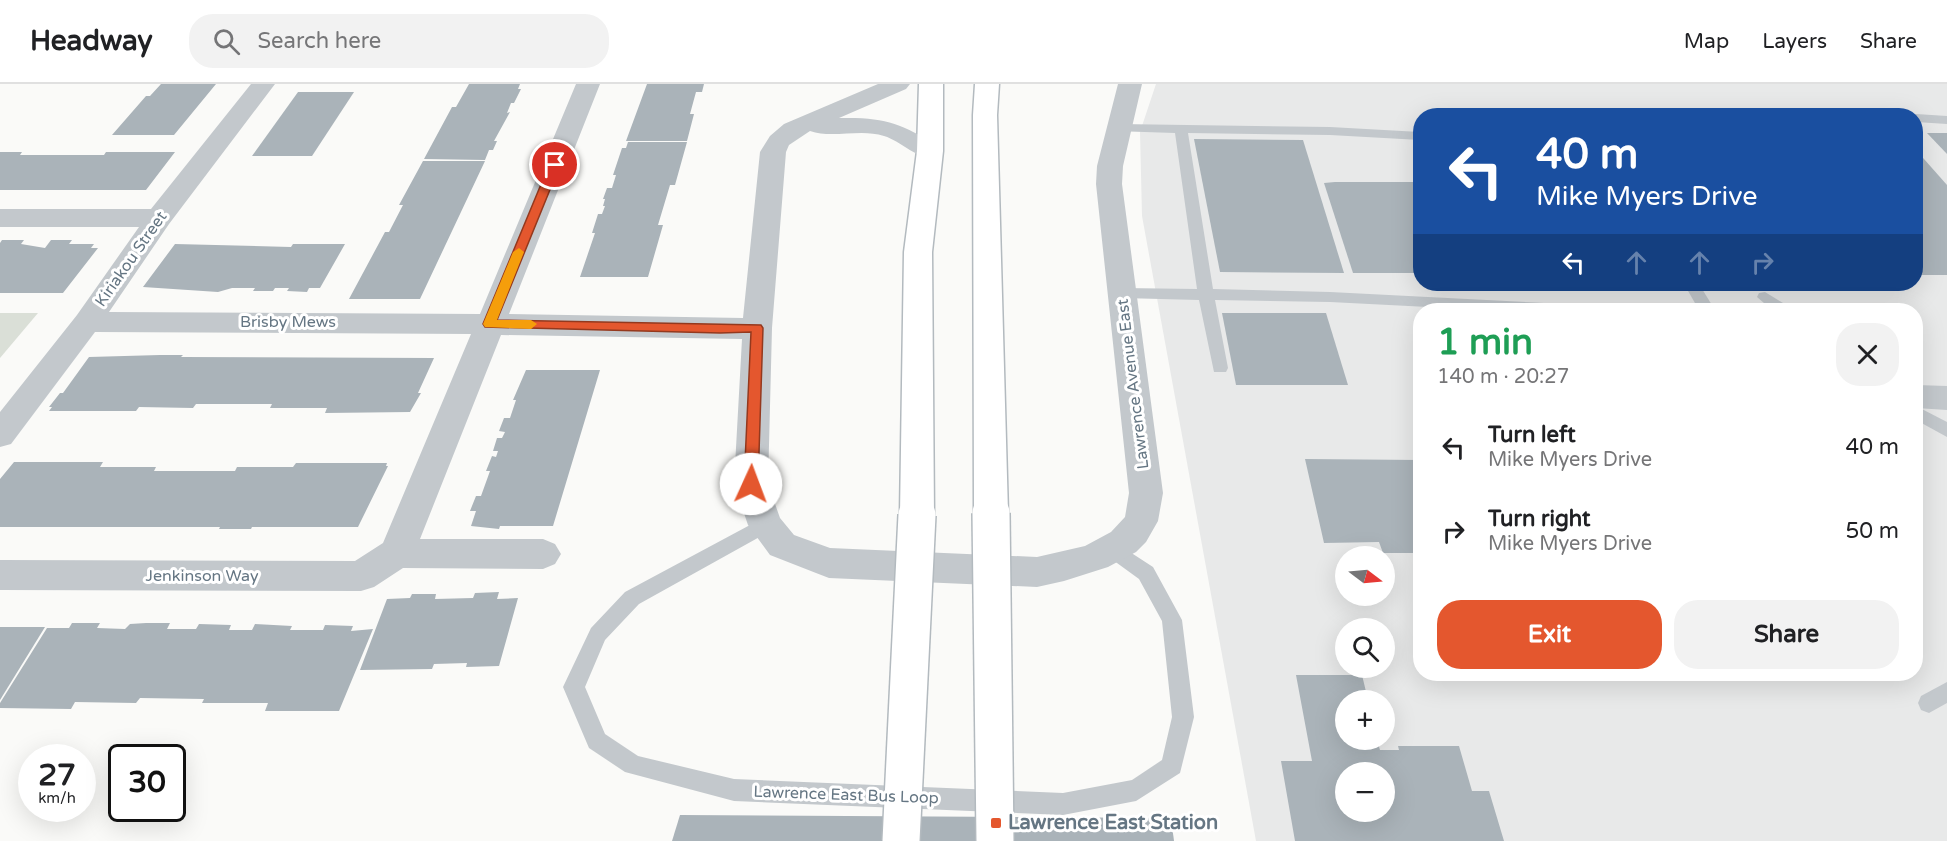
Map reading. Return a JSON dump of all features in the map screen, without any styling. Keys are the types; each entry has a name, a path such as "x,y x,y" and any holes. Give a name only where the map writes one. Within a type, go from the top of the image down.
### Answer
{"main road":[{"path":"901,841 917,515 918,252 930,151 931,84"},
{"path":"987,84 985,116 995,841"}],"street":[{"name":"Kiriakou Street","path":"0,435 87,322 159,218 263,84"},
{"path":"543,554 397,553 588,84"},
{"name":"Lawrence Avenue East","path":"898,84 794,129 779,141 773,152 757,328 751,484 765,525 782,545 829,563 1037,572 1070,566 1113,549 1133,533 1141,521 1146,493 1109,183 1110,165 1130,84"},
{"path":"794,129 832,124 868,125 893,130 930,151"},
{"path":"0,218 159,218"},
{"name":"Brisby Mews","path":"87,322 757,328"},
{"path":"1923,398 1947,398"},
{"name":"Jenkinson Way","path":"0,575 362,576 397,553"}],"lane":[{"path":"1923,118 1947,120"},
{"path":"1119,128 1330,131 1413,136"},
{"path":"1181,129 1206,295 1220,368"},
{"path":"1122,293 1330,297 1447,303"},
{"path":"1766,297 1773,303"},
{"path":"1923,416 1947,430"},
{"name":"Lawrence East Bus Loop","path":"765,525 632,598 598,634 574,687 597,741 633,765 734,790 1063,804 1136,790 1172,766 1183,717 1173,620 1146,573 1113,549"},
{"path":"1929,703 1947,692"}],"shaded area":[{"path":"1156,84 1947,84 1947,841 1256,841 1142,216 1140,132"},
{"path":"0,313 38,313 0,358"}],"building":[{"path":"161,84 216,84 174,135 112,135 146,96 150,96"},
{"path":"469,84 520,84 518,89 521,89 514,103 511,103 507,113 510,112 494,141 497,141 493,150 489,150 485,160 424,159 452,107 456,107"},
{"path":"647,84 704,84 702,92 696,92 690,114 694,114 687,141 626,141"},
{"path":"298,92 354,92 312,156 252,156"},
{"path":"1927,133 1947,133 1947,154"},
{"path":"1194,139 1303,140 1344,273 1220,272"},
{"path":"628,142 687,142 675,185 670,185 658,225 663,225 648,277 580,277 595,233 592,233 598,214 602,214 605,206 603,206 605,199 603,199 607,188 612,188 616,175 613,175 622,148 626,148"},
{"path":"0,152 22,152 20,155 104,155 106,152 175,152 146,190 0,190"},
{"path":"1923,158 1947,185 1947,275 1923,275"},
{"path":"423,161 485,161 420,299 349,299 385,232 389,232 403,205 399,205"},
{"path":"1413,182 1413,273 1353,273 1324,183"},
{"path":"2,240 24,240 21,244 45,248 51,240 72,240 69,244 94,244 91,248 98,248 63,293 0,293 0,243"},
{"path":"175,244 291,247 293,244 345,244 320,288 309,288 307,292 287,291 289,288 253,291 255,288 232,288 218,292 143,287"},
{"path":"1222,313 1326,313 1348,385 1236,385"},
{"path":"160,355 434,358 418,393 421,393 410,412 325,413 327,408 270,408 272,404 196,404 193,408 139,407 136,411 49,411 52,407 49,407 60,393 63,393 89,357"},
{"path":"526,370 600,370 553,526 500,526 499,529 471,526 476,511 470,511 476,496 481,496 490,471 486,471 492,456 496,457 498,451 493,451 497,438 502,438 505,432 499,431 504,418 510,418 516,400 513,400"},
{"path":"1305,459 1413,460 1413,553 1395,553 1395,546 1380,546 1379,542 1324,543"},
{"path":"14,462 103,462 100,467 156,467 154,471 235,471 237,467 293,467 296,463 387,463 386,466 388,466 358,527 219,529 220,527 0,527 0,479"},
{"path":"499,592 497,599 518,598 499,666 466,667 467,663 434,664 432,669 360,670 387,599 410,598 412,594 436,594 435,599 473,598 475,593"},
{"path":"72,623 100,623 97,628 125,629 130,624 170,623 167,629 196,629 199,624 231,625 229,630 252,630 255,624 292,626 290,630 323,630 325,625 353,626 351,631 373,629 339,711 265,711 268,703 202,703 204,699 140,698 136,703 75,702 71,709 0,708 0,703 47,628 69,628"},
{"path":"0,627 45,627 0,700"},
{"path":"1296,675 1363,678 1366,690 1335,690 1335,750 1399,750 1398,746 1459,746 1472,791 1489,791 1504,841 1295,841 1281,761 1312,761"},
{"path":"680,815 1171,818 1174,841 672,841"}],"slow traffic":[{"path":"519,252 490,324 531,324"}],"place":[{"name":"Lawrence East Station","path":"996,823"}],"route":[{"path":"555,165 490,324 757,328 751,484"}]}
